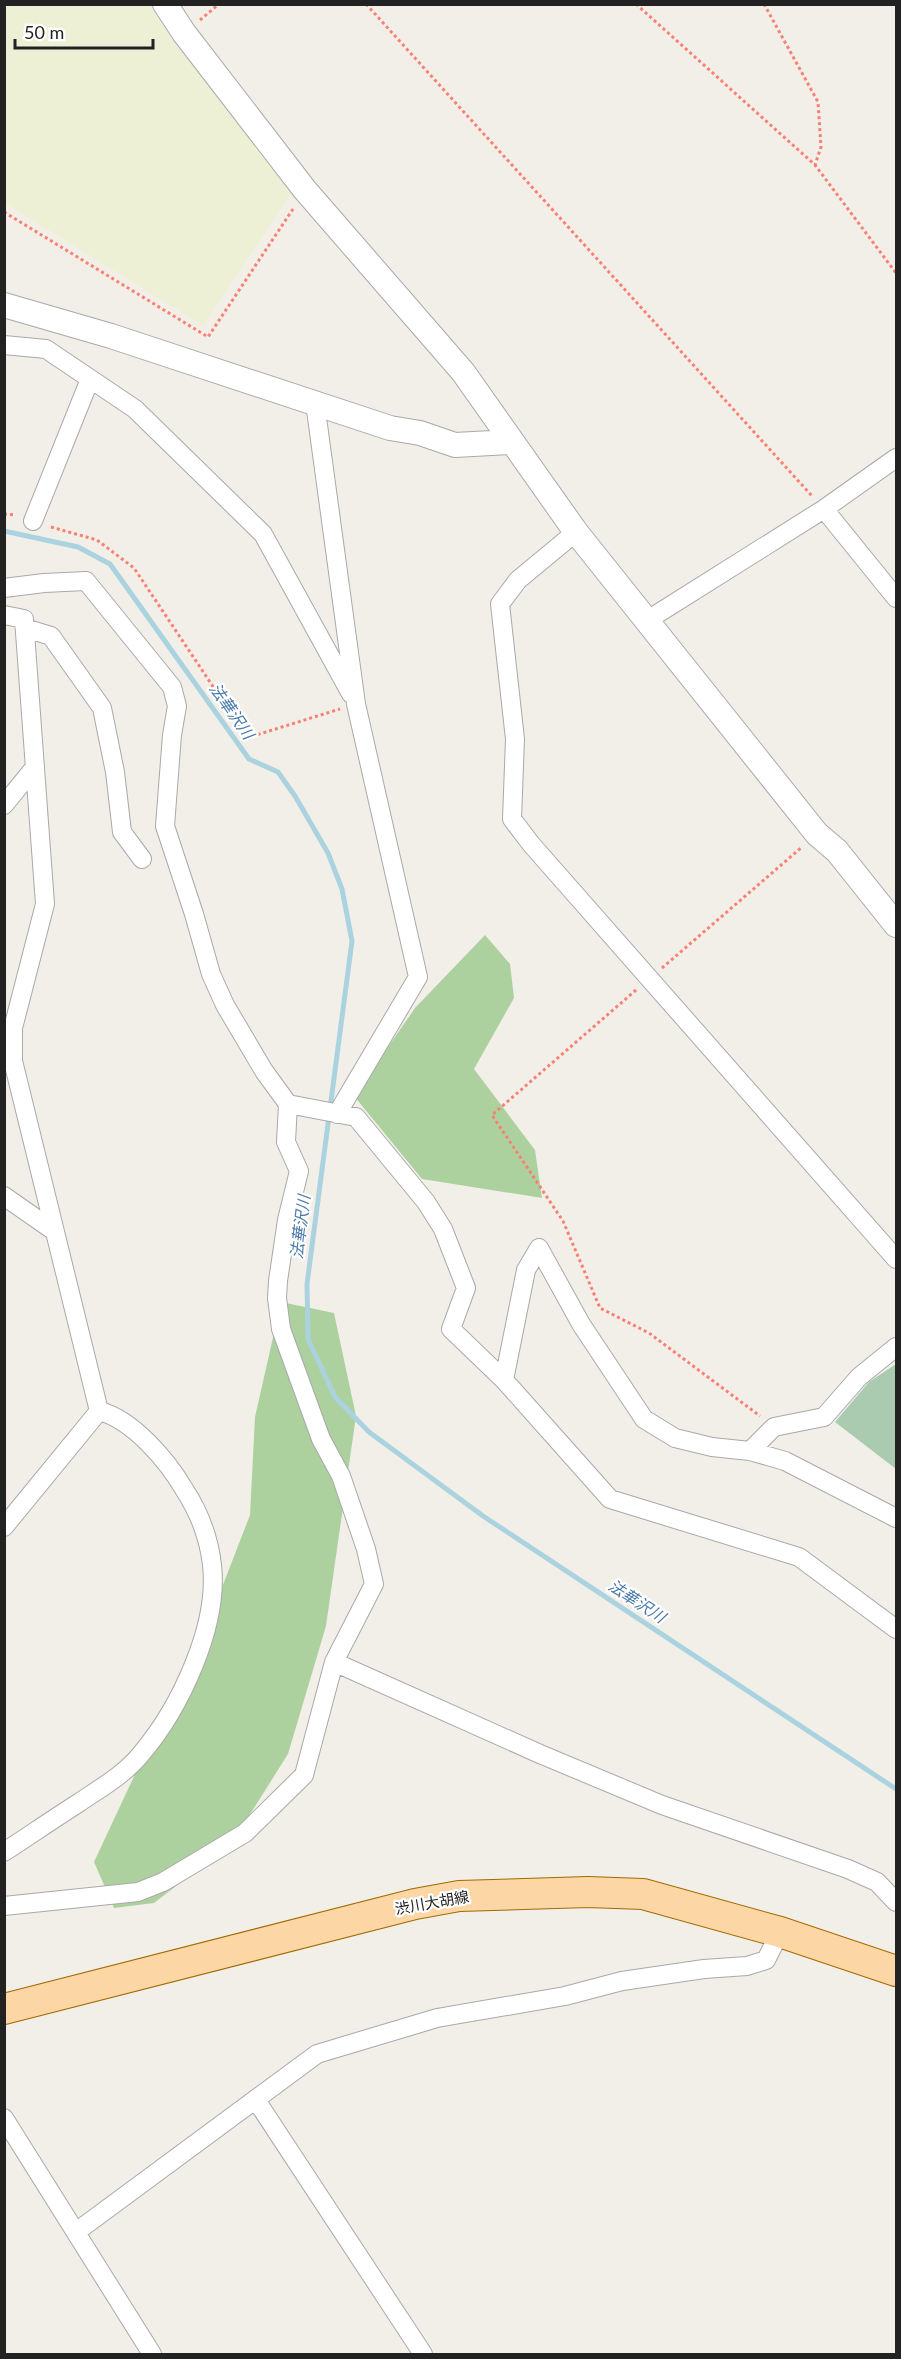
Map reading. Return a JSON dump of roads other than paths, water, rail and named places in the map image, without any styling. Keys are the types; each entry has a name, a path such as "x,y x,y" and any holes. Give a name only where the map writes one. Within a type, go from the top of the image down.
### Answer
{"main road":[{"name":"渋川大胡線","path":"4,2009 415,1904 459,1896 588,1892 643,1894 780,1932 897,1971"}],"street":[{"path":"165,4 184,33 305,190 463,372 576,532 646,621 817,834 837,851 897,925"},
{"path":"4,305 111,336 390,428 420,433 455,445 511,441"},
{"path":"4,345 46,349 135,409 263,534 356,704"},
{"path":"33,521 90,379"},
{"path":"315,403 356,704 418,977 337,1114"},
{"path":"646,621 824,509 897,458"},
{"path":"824,509 897,598"},
{"path":"576,532 518,580 500,604 515,739 512,819 897,1259"},
{"path":"4,588 86,581 172,687 177,706 172,735 165,826 211,974 225,1005 288,1104 286,1142 299,1171 287,1220 278,1281 277,1298 281,1329 321,1438 341,1476 366,1549 374,1584 334,1662 304,1775 245,1833 163,1882 138,1892 4,1906"},
{"path":"4,615 24,619 45,904 13,1028 13,1061 99,1411"},
{"path":"25,628 51,636 102,708 115,772 122,832 142,859"},
{"path":"4,805 35,767"},
{"path":"288,1104 356,1117 426,1202 443,1229 466,1288 451,1329 504,1380 610,1499 799,1557 897,1629"},
{"path":"4,1196 54,1231"},
{"path":"504,1380 526,1270 539,1248 581,1324 644,1419 675,1438 712,1447 750,1451 785,1461 897,1518"},
{"path":"750,1451 774,1427 824,1416 860,1377 897,1347"},
{"path":"4,1527 99,1411"},
{"path":"4,1852 116,1778 141,1754 178,1700 200,1651 211,1602 212,1566 203,1526 194,1505 173,1471 147,1442 110,1413 99,1411"},
{"path":"334,1662 540,1754 662,1805 848,1869 877,1882 897,1902"},
{"path":"76,2232 317,2054 437,2018 565,1996 622,1981 704,1969 747,1966 766,1960 780,1932"},
{"path":"256,2100 423,2355"},
{"path":"4,2118 152,2355"}],"waterway":[{"name":"法華沢川","path":"4,531 78,547 110,564 249,759 278,772 295,796 328,853 342,889 352,941 307,1284 308,1339 335,1397 369,1432 483,1516 896,1789"}]}
